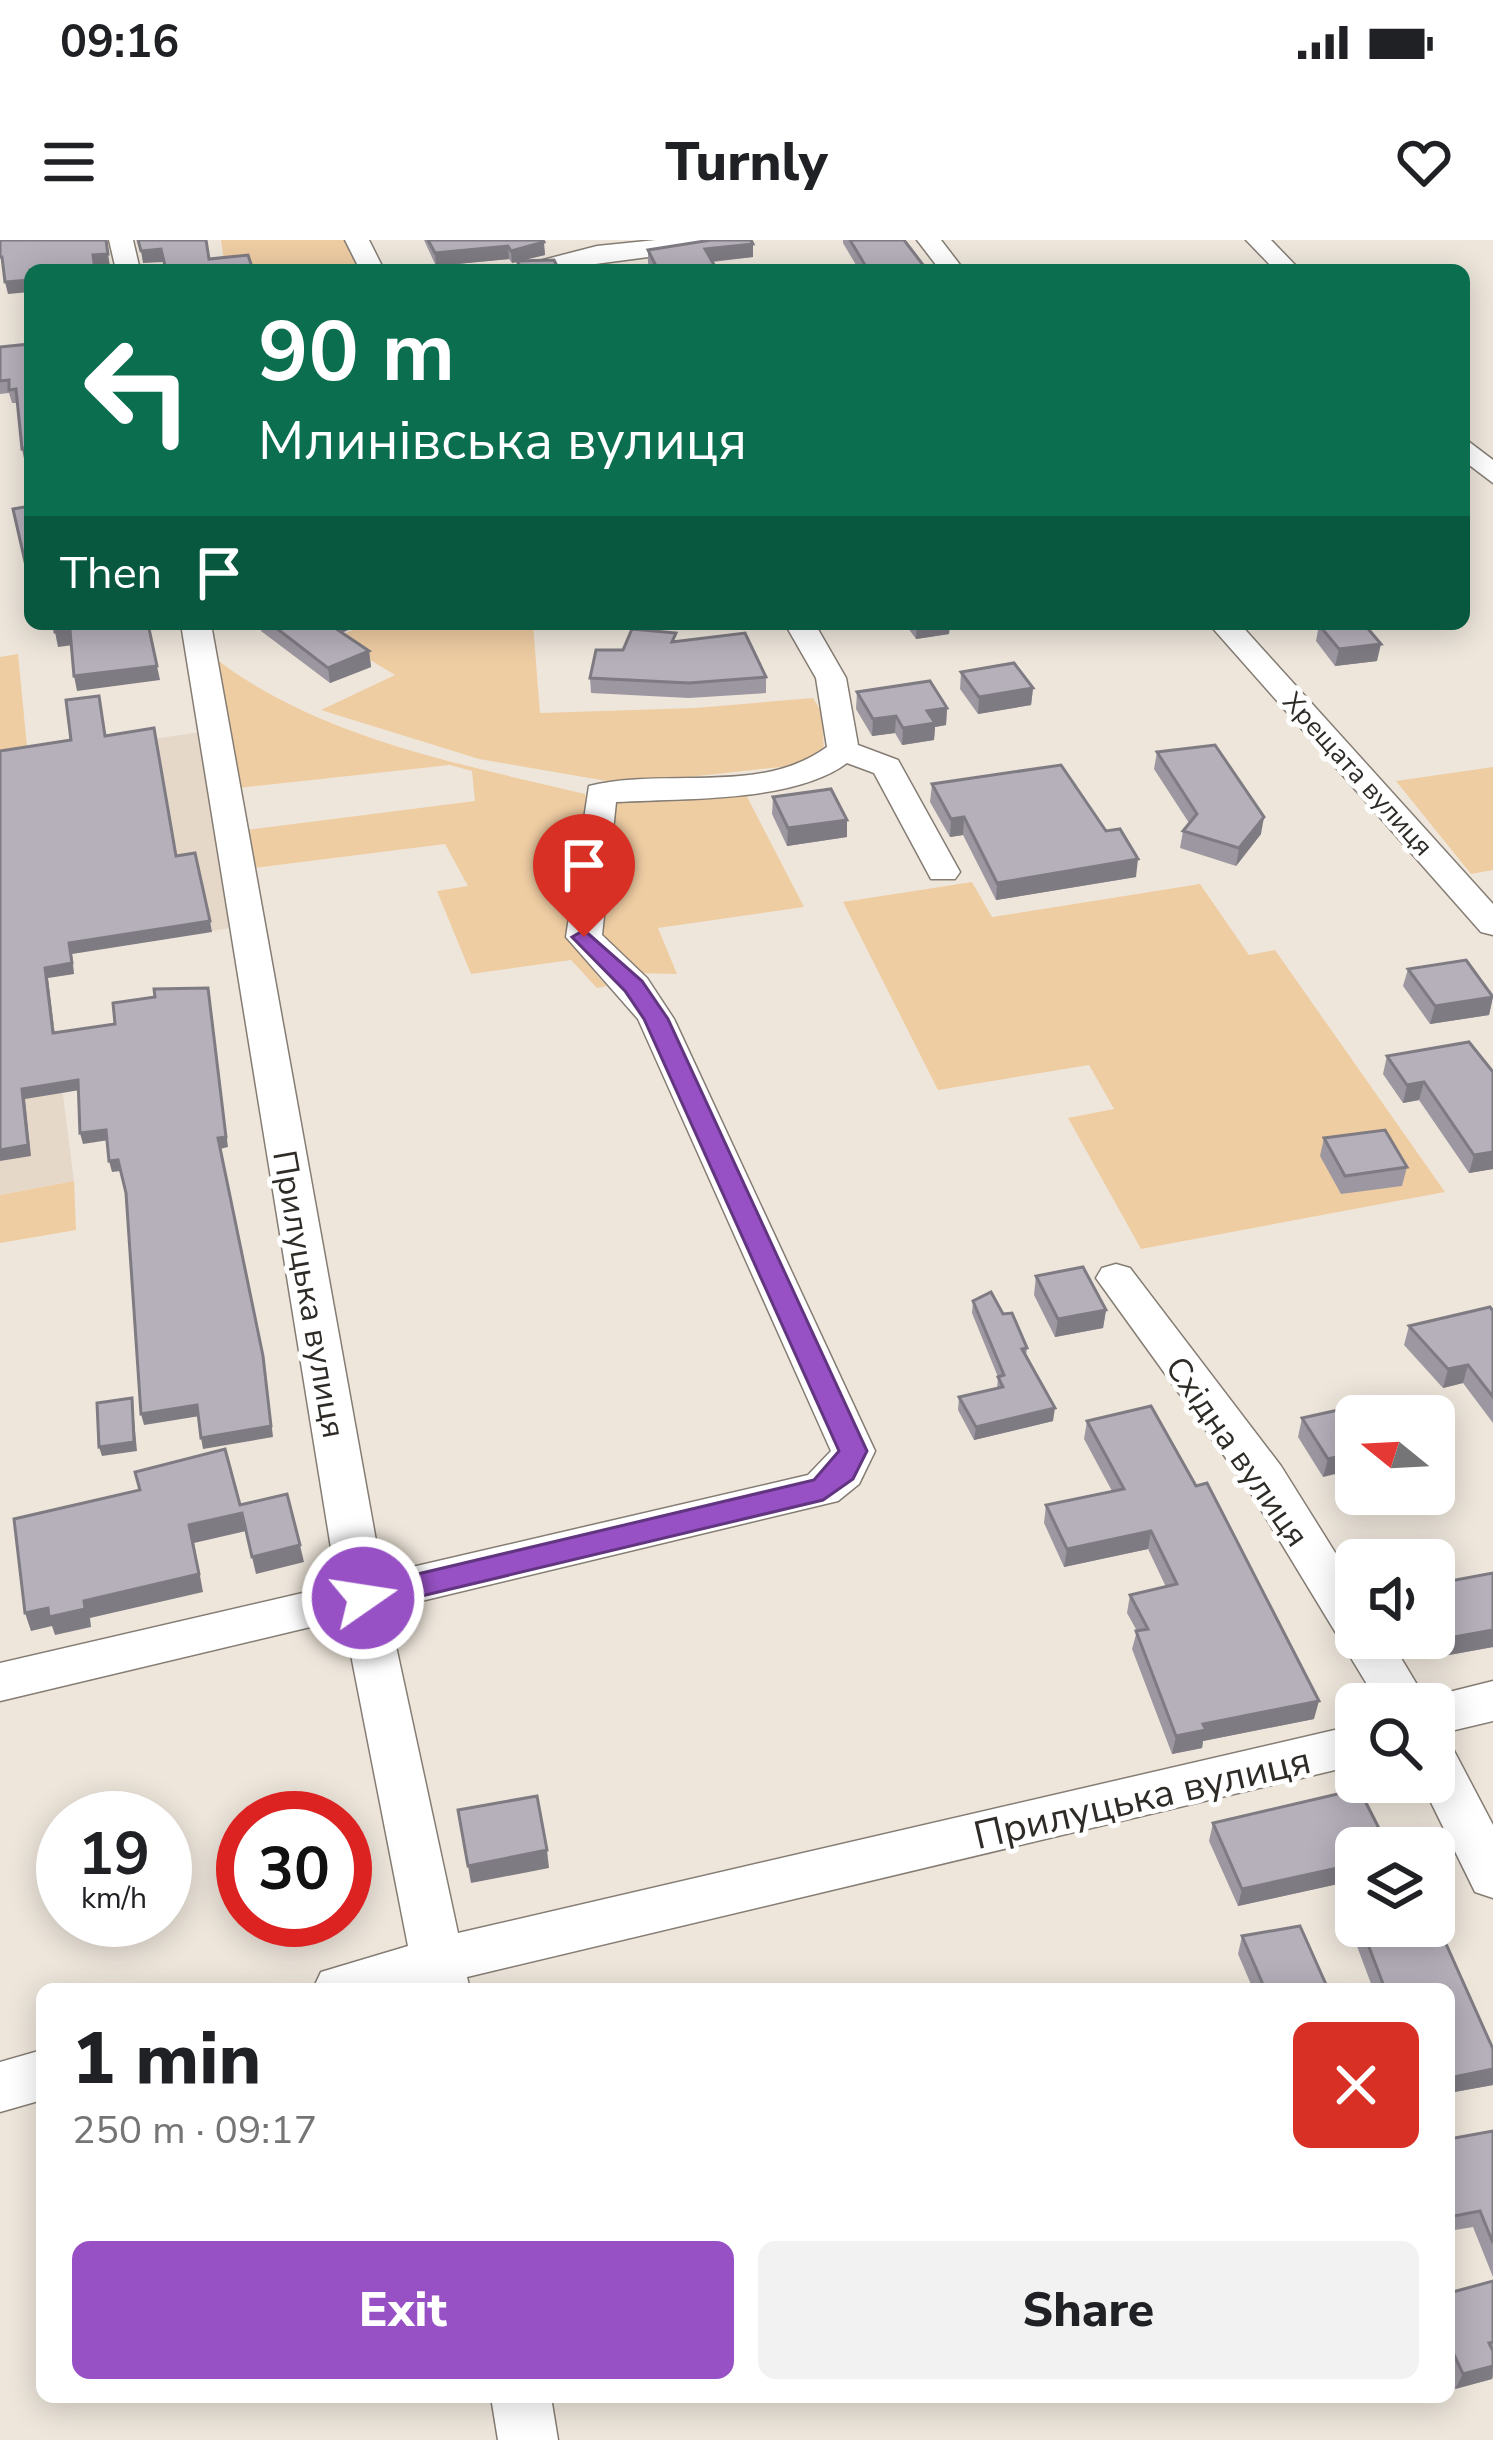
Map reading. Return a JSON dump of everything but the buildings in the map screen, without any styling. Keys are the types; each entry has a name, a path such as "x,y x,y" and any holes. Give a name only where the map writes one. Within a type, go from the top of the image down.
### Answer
{"street":[{"path":"547,264 724,240"},
{"path":"929,240 947,264"},
{"path":"1258,240 1282,264"},
{"path":"1470,452 1493,476"},
{"name":"Прилуцька вулиця","path":"197,630 363,1598 440,1975"},
{"path":"803,630 830,678 843,750"},
{"name":"Хрещата вулиця","path":"1229,630 1493,925"},
{"path":"0,1682 823,1489 843,1472 853,1451 656,1019 634,986 584,937 601,793 791,775 832,762 843,750"},
{"path":"843,750 887,767 943,872"},
{"name":"Східна вулиця","path":"1116,1278 1265,1478 1335,1592"},
{"path":"1455,1710 1493,1701"},
{"name":"Прилуцька вулиця","path":"383,1983 440,1975 1335,1750"},
{"path":"1455,1801 1493,1876"},
{"path":"0,2087 36,2077"},
{"path":"522,2403 528,2440"}],"shaded area":[{"path":"221,240 348,240 360,264 224,264"},
{"path":"353,630 533,630 540,713 813,698 822,713 824,752 809,764 624,784 479,759 321,710 395,675 334,638"},
{"path":"18,654 28,757 0,761 0,657"},
{"path":"212,656 253,684 343,728 438,758 585,794 588,844 576,914 578,938 607,986 597,988 571,960 471,974 437,891 468,886 445,844 245,869 238,831 475,801 472,771 450,765 229,789"},
{"path":"201,732 230,928 72,954 74,974 48,978 74,1181 0,1195 0,761"},
{"path":"1493,767 1493,870 1471,874 1396,781"},
{"path":"743,789 804,907 658,928 677,974 633,973 594,936 611,806 630,798"},
{"path":"972,882 992,917 1200,884 1249,955 1275,950 1445,1192 1141,1249 1068,1118 1114,1109 1089,1065 938,1090 843,902"},
{"path":"74,1181 76,1230 0,1243 0,1195"}],"route":[{"path":"363,1598 823,1489 843,1472 853,1451 656,1019 634,986 584,937"}]}
